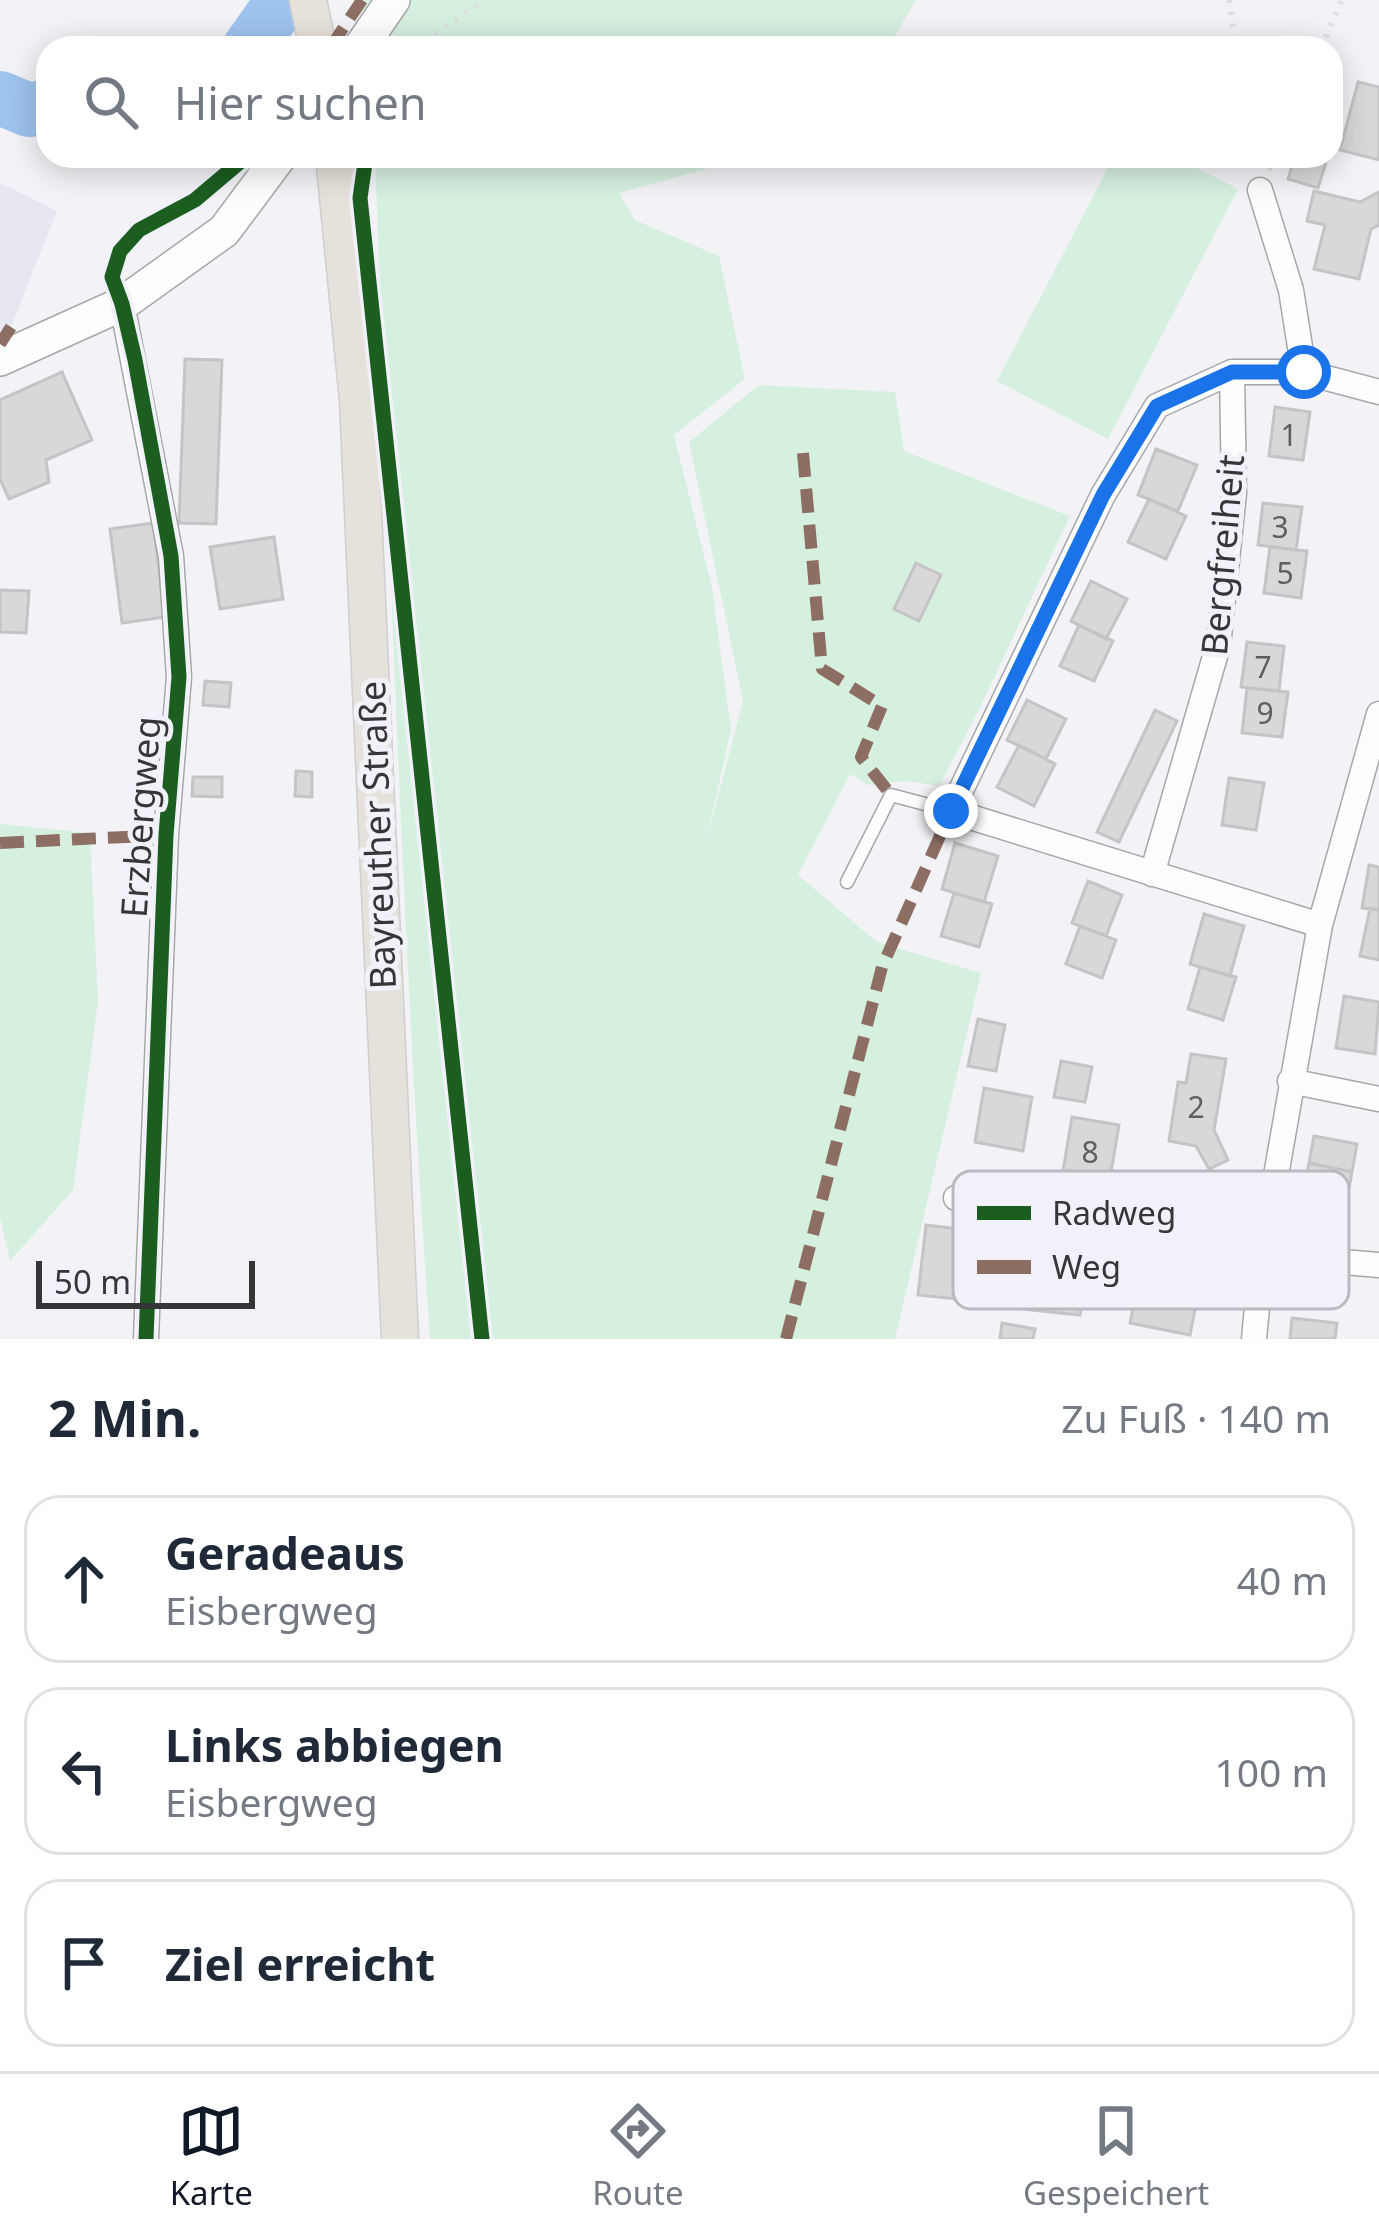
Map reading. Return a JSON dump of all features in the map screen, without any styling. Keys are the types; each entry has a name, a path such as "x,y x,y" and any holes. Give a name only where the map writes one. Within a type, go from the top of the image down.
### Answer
{"main road":[{"path":"308,0 315,36"},
{"path":"368,36 393,0"},
{"path":"0,359 122,304 224,232 271,168"},
{"name":"Bayreuther Straße","path":"336,168 352,331 400,1339"}],"street":[{"path":"1260,190 1291,290 1304,372"},
{"name":"Erzbergweg","path":"122,304 171,556 179,677 165,858 146,1339"},
{"path":"1320,925 951,811 1103,495 1157,406 1232,372 1304,372 1379,392"},
{"name":"Bergfreiheit","path":"1152,874 1218,646 1234,493 1232,372"},
{"path":"1276,1171 1320,925 1379,714"},
{"path":"1290,1081 1379,1099"},
{"path":"1349,1262 1379,1264"},
{"path":"1254,1339 1257,1309"}],"lane":[{"path":"847,882 891,795 951,811"}],"path":[{"path":"433,36 483,0"},
{"path":"1228,0 1235,36"},
{"path":"1326,36 1342,0"}],"shaded area":[{"path":"0,183 57,211 11,327 0,330"}],"green space":[{"path":"360,0 916,0 895,36 368,36"},
{"path":"375,168 710,168 619,193 635,220 719,256 745,379 674,435 712,588 731,730 706,842 743,701 689,442 759,385 895,392 904,451 1070,516 939,786 909,781 868,785 850,774 798,875 877,942 981,973 895,1339 430,1339"},
{"path":"1108,168 1197,168 1238,189 1108,439 997,381"},
{"path":"0,824 90,833 98,1002 73,1190 10,1261 0,1217"}],"building":[{"path":"1358,82 1379,87 1379,160 1343,151"},
{"path":"1291,168 1324,168 1318,188 1288,179"},
{"path":"1314,191 1360,202 1379,192 1379,225 1371,229 1359,279 1314,269 1325,225 1307,221"},
{"path":"185,359 222,360 216,524 179,523"},
{"path":"62,372 92,440 46,460 49,482 9,499 0,479 0,400"},
{"path":"1275,407 1310,412 1303,460 1269,456"},
{"path":"1156,449 1197,465 1178,511 1138,495"},
{"path":"1149,499 1186,516 1166,559 1128,542"},
{"path":"1263,503 1302,507 1296,550 1258,545"},
{"path":"153,523 165,617 122,623 110,529"},
{"path":"274,537 283,599 220,609 210,547"},
{"path":"1270,547 1307,551 1301,598 1264,593"},
{"path":"916,563 941,575 919,621 894,609"},
{"path":"1091,581 1127,599 1106,639 1071,621"},
{"path":"0,590 29,591 26,633 0,632"},
{"path":"1079,625 1113,641 1094,681 1060,666"},
{"path":"1247,642 1284,646 1279,691 1241,687"},
{"path":"205,681 231,683 229,707 203,705"},
{"path":"1247,688 1288,692 1282,737 1242,733"},
{"path":"1027,700 1066,719 1046,759 1007,740"},
{"path":"1155,710 1177,721 1119,842 1097,832"},
{"path":"1019,745 1055,764 1034,806 997,787"},
{"path":"296,771 312,772 312,797 295,796"},
{"path":"193,777 222,777 222,797 192,796"},
{"path":"1229,778 1264,783 1256,830 1222,825"},
{"path":"955,843 998,856 984,902 942,889"},
{"path":"1369,865 1379,867 1379,910 1362,908"},
{"path":"1088,881 1122,895 1106,936 1072,923"},
{"path":"954,893 992,904 979,947 941,936"},
{"path":"1370,908 1379,910 1379,960 1360,956"},
{"path":"1204,914 1244,926 1230,976 1190,964"},
{"path":"1080,926 1116,940 1102,978 1066,964"},
{"path":"1200,967 1236,977 1223,1020 1188,1009"},
{"path":"1344,996 1379,1002 1375,1054 1336,1048"},
{"path":"978,1019 1005,1025 996,1071 968,1066"},
{"path":"1191,1054 1226,1059 1214,1130 1228,1160 1209,1169 1196,1146 1169,1141 1178,1082 1186,1083"},
{"path":"1061,1061 1092,1067 1085,1102 1054,1097"},
{"path":"984,1088 1032,1097 1023,1151 975,1142"},
{"path":"1072,1117 1119,1125 1111,1171 1063,1171"},
{"path":"1314,1136 1357,1144 1352,1172 1309,1163"},
{"path":"1309,1163 1347,1171 1307,1171"},
{"path":"926,1225 953,1228 953,1299 918,1295"},
{"path":"1021,1309 1081,1309 1080,1315"},
{"path":"1133,1309 1195,1309 1190,1335 1130,1323"},
{"path":"1292,1318 1337,1323 1335,1339 1290,1339"},
{"path":"1002,1323 1035,1329 1033,1339 1000,1339"}],"waterway":[{"path":"258,36 283,0"},
{"path":"0,98 36,109"}],"marked path":[{"path":"338,36 362,0"},
{"path":"0,344 11,327"},
{"path":"803,453 822,669 882,706 861,757 891,795"},
{"path":"786,1339 882,967 951,811"},
{"path":"0,843 166,835"}],"cycle path":[{"path":"146,1339 166,835 179,677 171,556 135,360 112,277 120,251 139,230 195,200 233,168"},
{"path":"364,168 360,198 482,1339"}],"route":[{"path":"951,811 1103,495 1157,406 1232,372 1304,372"}]}
